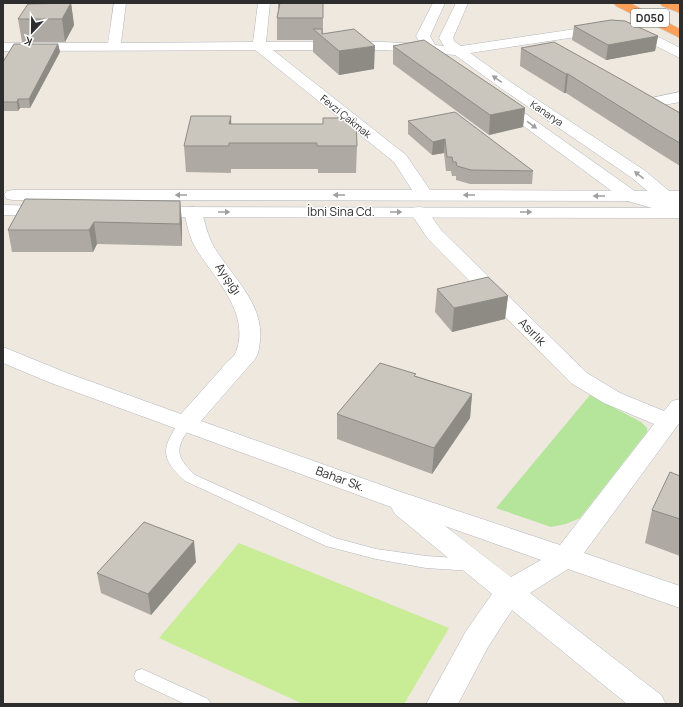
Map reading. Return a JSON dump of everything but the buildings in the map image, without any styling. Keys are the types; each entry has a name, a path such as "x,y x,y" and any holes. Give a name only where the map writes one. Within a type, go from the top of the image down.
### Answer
{"highway":[{"name":"D050","path":"620,3 680,34"},
{"name":"D050","path":"666,3 680,9"}],"street":[{"path":"114,47 120,3"},
{"path":"259,46 264,3"},
{"path":"439,3 423,36 430,49 453,68"},
{"name":"Kanarya","path":"462,3 446,38 450,45 507,86 672,196 680,211"},
{"path":"3,47 384,46 457,50 609,28 624,28 636,30 680,54"},
{"path":"535,39 555,51"},
{"name":"Fevzi Çakmak","path":"259,46 400,159 422,204"},
{"path":"491,95 630,196 680,211"},
{"path":"629,96 661,115"},
{"path":"642,104 680,97"},
{"name":"İbni Sina Cd.","path":"3,195 680,211"},
{"name":"İbni Sina Cd.","path":"3,210 194,212 630,196 672,196"},
{"name":"Asırlık","path":"422,204 435,235 579,378 612,398 674,413"},
{"name":"Ayışığı","path":"186,423 247,354 250,340 248,319 239,293 204,246 194,212"},
{"name":"Bahar Sk.","path":"3,354 23,364 392,498 680,597"},
{"path":"442,704 477,639 509,592 565,558 674,413"},
{"path":"392,498 650,704"}],"lane":[{"path":"186,423 175,437 171,450 173,459 179,469 190,478 332,542 383,555 426,562 477,566"},
{"path":"142,676 202,704"}],"green space":[{"path":"590,395 641,422 647,428 647,432 580,518 566,524 551,527 496,508"},
{"path":"239,543 449,628 404,704 303,704 159,638"}]}
